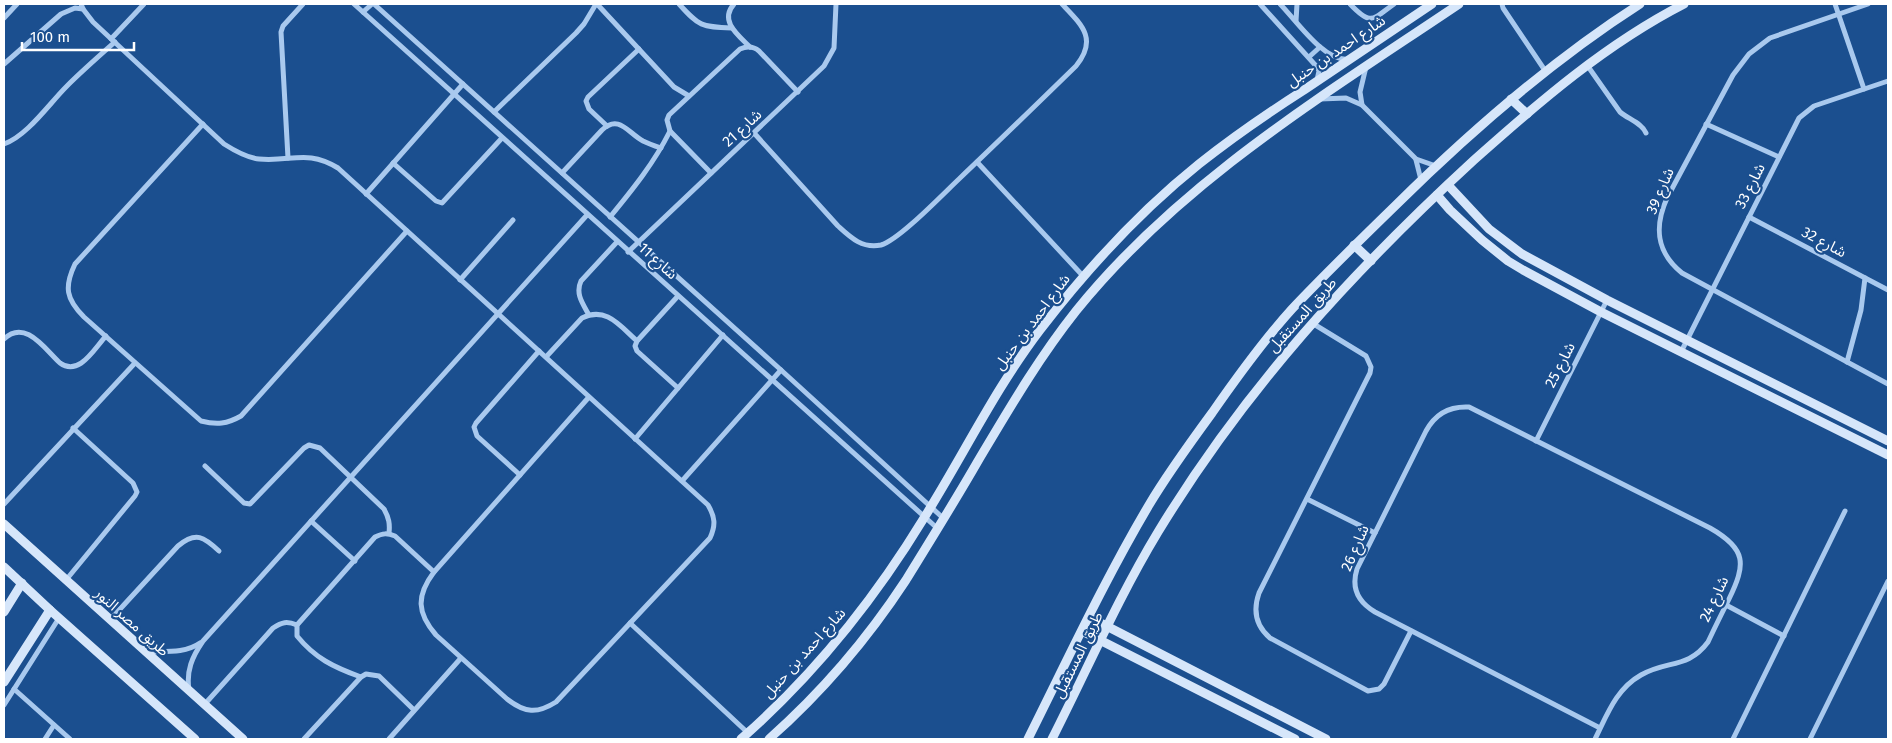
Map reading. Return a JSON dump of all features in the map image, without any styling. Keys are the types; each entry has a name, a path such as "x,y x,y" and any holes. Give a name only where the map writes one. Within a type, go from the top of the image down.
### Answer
{"street":[{"path":"4,18 17,4"},
{"path":"4,144 13,141 23,132 113,40 144,4"},
{"path":"288,158 282,32 283,26 303,4"},
{"name":"شارع 11","path":"354,4 937,528"},
{"path":"363,12 373,4"},
{"name":"شارع 11","path":"373,4 943,518"},
{"path":"494,112 576,33 597,4 674,87 689,96"},
{"path":"679,4 694,20 704,26 732,28"},
{"path":"734,4 728,13 728,21 732,28 750,47 759,51 798,92"},
{"name":"شارع 21","path":"628,252 798,92 830,58 834,48 836,4"},
{"path":"754,133 852,239 861,244 882,245 891,240 929,208 1076,66 1084,56 1087,42 1085,30 1062,4"},
{"path":"1260,4 1317,67 1319,76 1317,81"},
{"path":"1280,4 1320,47 1332,56 1345,59 1351,58"},
{"path":"1296,21 1297,4"},
{"path":"1350,4 1360,15 1369,19 1394,4"},
{"name":"شارع احمد بن حنبل","path":"745,736 786,697 843,633 883,582 925,518 1011,372 1038,333 1083,276 1119,237 1198,165 1239,133 1432,4"},
{"name":"شارع احمد بن حنبل","path":"769,739 829,680 869,632 905,581 1040,359 1077,311 1116,266 1158,223 1203,184 1251,147 1459,4"},
{"path":"1502,4 1502,8 1546,72"},
{"name":"طريق المستقبل","path":"1028,739 1089,617 1150,504 1226,392 1260,348 1292,310 1354,245 1436,166 1511,99 1596,33 1640,4"},
{"name":"طريق المستقبل","path":"1052,739 1139,564 1192,478 1243,407 1312,323 1448,185 1527,114 1587,65 1684,4"},
{"path":"1835,4 1864,89"},
{"name":"شارع 39","path":"1868,4 1770,38 1754,50 1733,75 1706,124 1664,206 1659,233 1662,246 1672,264 1682,273 1888,384"},
{"path":"4,64 61,14 82,7 113,40 224,144 246,156 258,159 315,157 338,168 708,505 713,512 714,521 714,530 710,538 556,702 544,709 531,711 518,707 436,635 426,624 421,612 421,597 425,584 434,572 589,397"},
{"path":"712,173 670,131 667,120 669,115 740,49 750,47"},
{"path":"1309,57 1320,47"},
{"path":"607,126 589,109 586,101 639,49"},
{"path":"1587,65 1616,107 1625,117 1643,127 1646,133"},
{"path":"1362,105 1360,92 1366,67"},
{"name":"شارع 33","path":"1681,352 1796,124 1809,110 1888,81"},
{"path":"366,194 463,84"},
{"path":"1320,99 1346,98 1362,105 1416,160 1436,166"},
{"path":"1511,99 1527,114"},
{"path":"562,173 607,126 615,123 624,125 643,141 661,148"},
{"path":"203,124 75,264 69,278 68,292 74,306 201,421 215,425 229,423 242,416 407,231"},
{"path":"1706,124 1778,157"},
{"path":"610,217 641,180 670,131"},
{"path":"1239,133 1251,147"},
{"path":"393,163 436,201 442,203 502,138"},
{"path":"1416,160 1421,180"},
{"path":"977,162 1083,276"},
{"path":"1448,185 1489,229 1522,254 1607,300 1888,441"},
{"path":"1438,195 1458,217 1508,261 1601,312 1888,454"},
{"path":"189,692 187,679 190,665 195,652 203,641 587,215"},
{"name":"شارع 32","path":"1749,217 1888,290"},
{"path":"460,280 513,220"},
{"path":"589,314 579,296 579,286 581,281 617,242"},
{"path":"1354,245 1371,261"},
{"path":"1847,362 1861,310 1865,278"},
{"path":"678,296 634,346 637,351 678,388"},
{"name":"شارع 25","path":"1536,441 1607,300"},
{"path":"546,357 582,318 589,314 605,315 637,341"},
{"path":"1312,323 1366,356 1371,367 1367,381 1257,598 1256,617 1264,633 1278,644 1356,685 1372,691 1379,689 1384,684 1411,631"},
{"path":"4,339 11,332 20,330 29,334 65,367 71,368 78,367 106,336"},
{"path":"635,439 723,335"},
{"path":"520,475 477,436 474,427 480,417 539,351"},
{"path":"4,504 135,363"},
{"path":"682,481 781,370"},
{"name":"شارع 26","path":"1536,441 1469,407 1458,407 1442,412 1426,431 1357,569 1354,584 1363,604 1369,609 1600,728"},
{"path":"66,580 137,492 133,483 73,428"},
{"name":"شارع 24","path":"1536,441 1710,528 1728,539 1738,552 1739,578 1708,642 1702,650 1683,662 1654,669 1630,683 1611,705 1595,739"},
{"path":"205,466 247,504 253,502 304,448 309,445 320,448 384,509 390,525 389,533"},
{"path":"901,497 907,493 910,487"},
{"path":"1307,499 1375,533"},
{"path":"1733,739 1845,512"},
{"path":"311,521 354,561"},
{"name":"طريق مصر النور","path":"4,524 242,739"},
{"path":"361,676 336,668 322,660 297,636 297,625 354,561 382,534 389,533 395,536 434,572"},
{"path":"110,620 186,539 196,537 206,539 219,552"},
{"path":"4,566 50,610 195,739"},
{"path":"1810,739 1888,582"},
{"path":"4,612 8,601 22,583"},
{"path":"1726,605 1784,636"},
{"path":"4,682 50,610"},
{"path":"1089,617 1106,628 1326,739"},
{"path":"4,705 59,618"},
{"path":"204,705 273,628 280,623 289,622 297,625"},
{"path":"630,623 745,736"},
{"path":"1082,631 1295,739"},
{"path":"145,652 182,651 193,648 203,641"},
{"path":"389,739 460,658"},
{"path":"304,739 361,676 366,674 379,676 414,710"},
{"path":"14,689 70,739"},
{"path":"45,739 54,725"}]}
